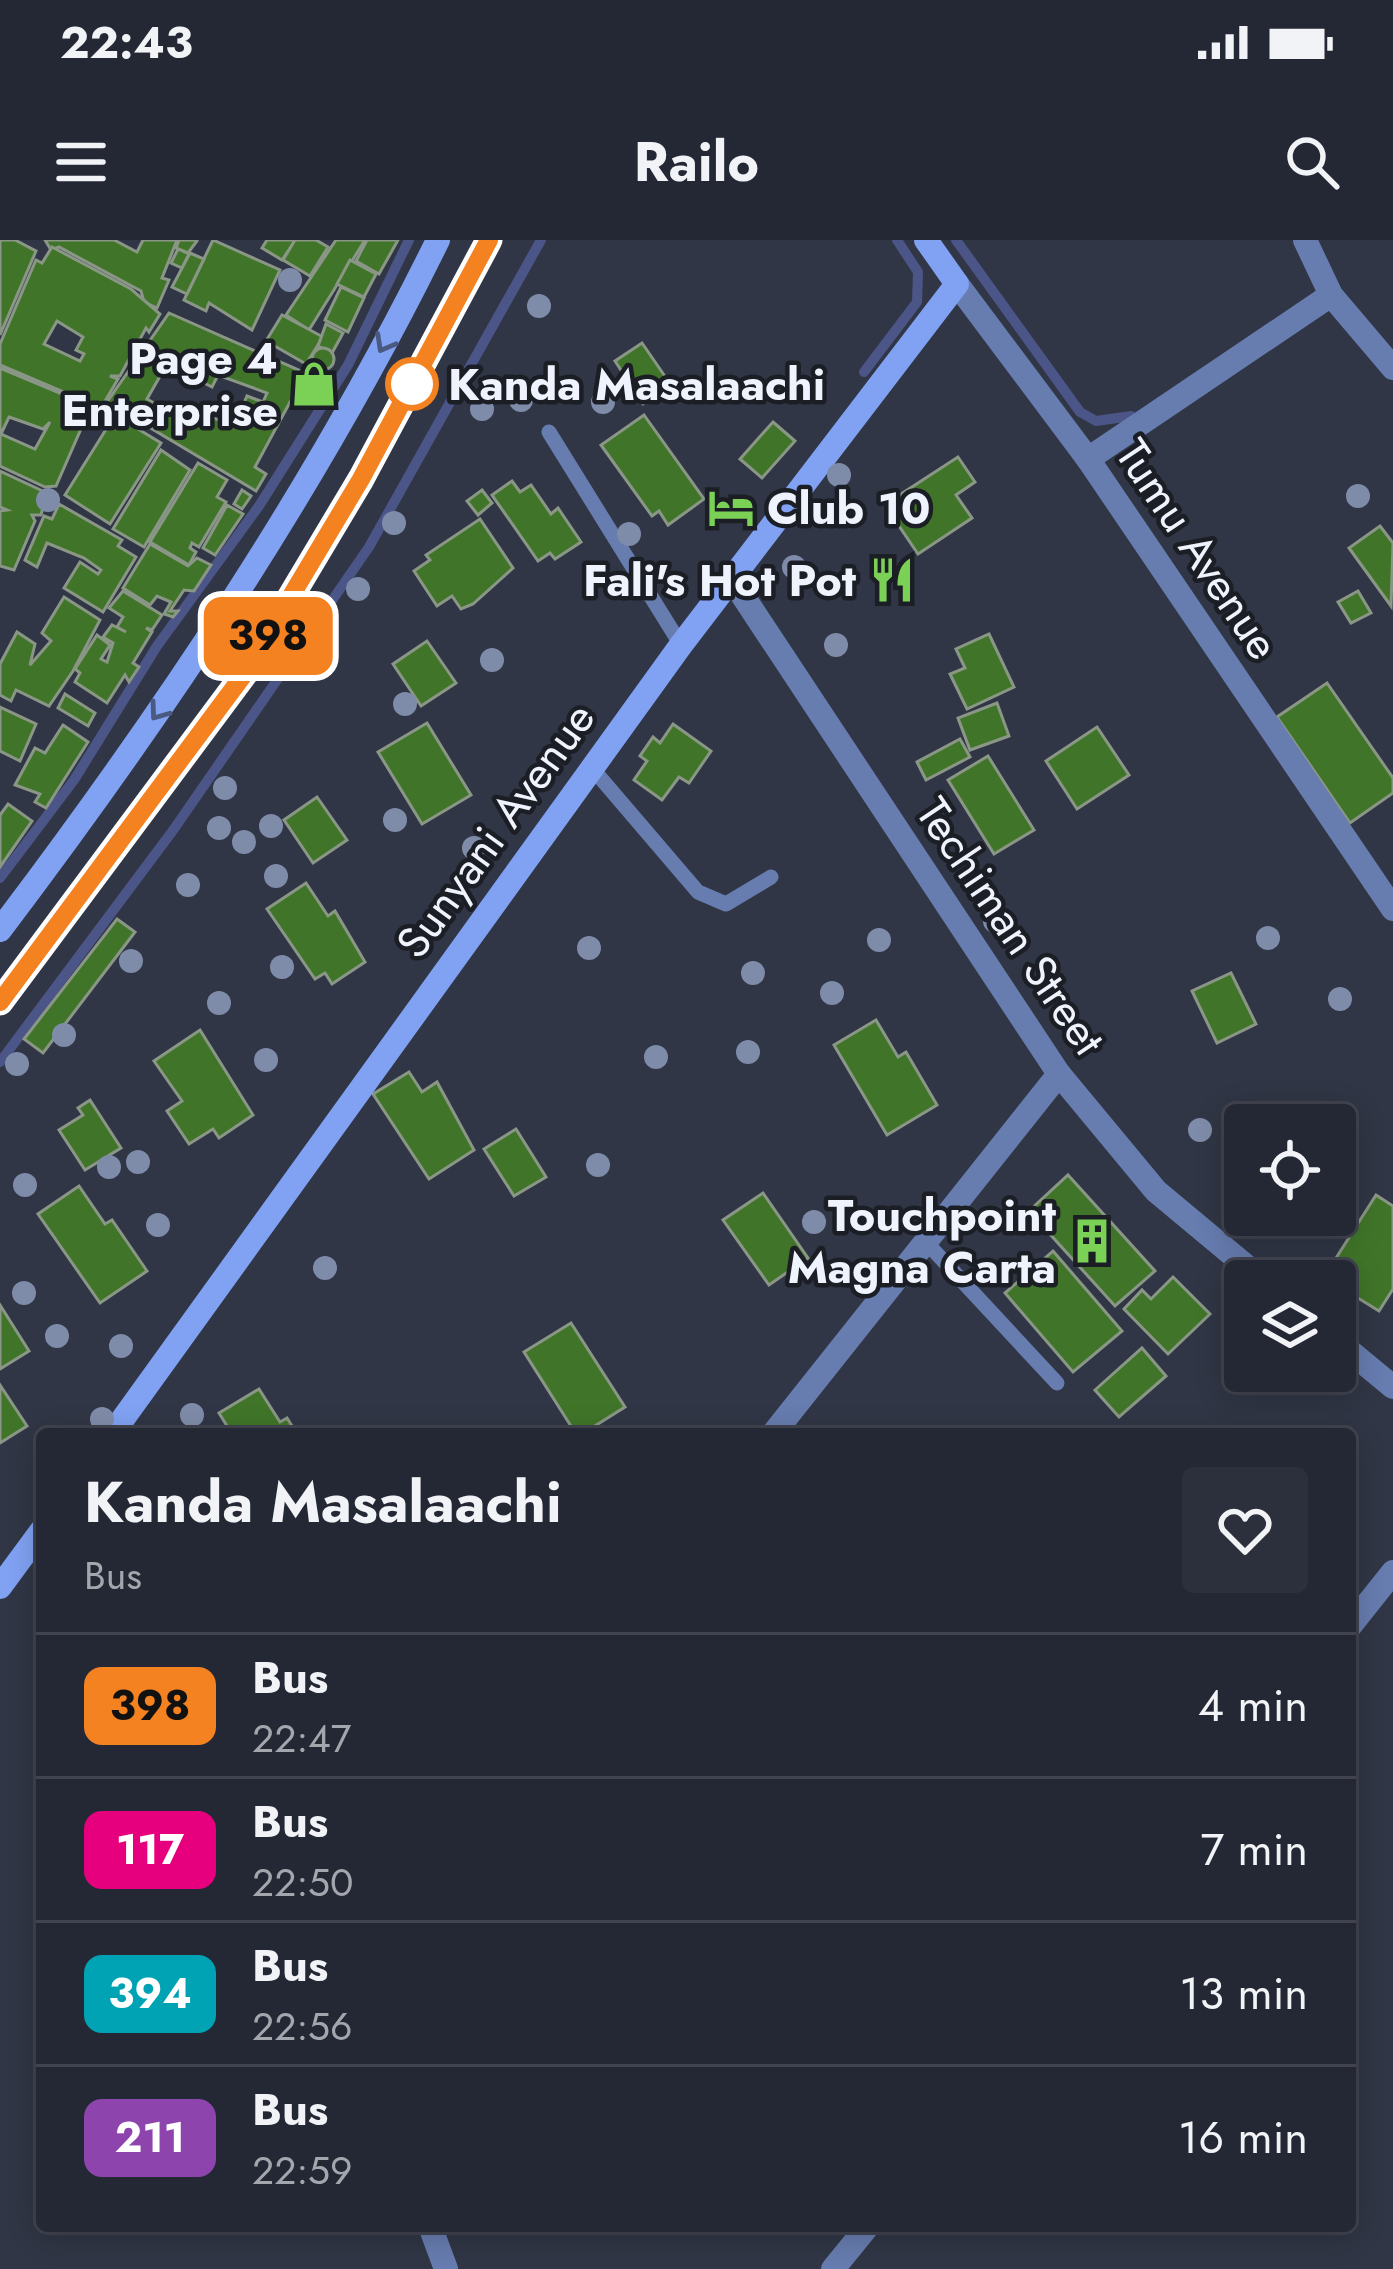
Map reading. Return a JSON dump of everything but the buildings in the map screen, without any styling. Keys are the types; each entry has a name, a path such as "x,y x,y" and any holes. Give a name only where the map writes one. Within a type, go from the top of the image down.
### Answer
{"main road":[{"path":"0,930 219,627 315,470 438,240"},
{"path":"0,1002 245,673 361,479 489,240"},
{"name":"Tumu Avenue","path":"926,240 957,284"},
{"name":"Sunyani Avenue","path":"116,1428 681,645 957,284"},
{"path":"0,1587 36,1538"}],"street":[{"path":"1305,240 1331,295 1393,368"},
{"name":"Tumu Avenue","path":"957,284 1088,459 1393,909"},
{"path":"1088,459 1331,295"},
{"name":"Techiman Street","path":"733,581 1059,1074 1156,1191 1239,1260"},
{"path":"778,1428 1059,1074"},
{"path":"1356,1356 1393,1387"},
{"path":"1356,1618 1393,1572"},
{"path":"432,2232 446,2269"},
{"path":"833,2269 863,2232"}],"lane":[{"path":"550,432 681,645"},
{"path":"592,768 698,892 713,902 726,904 771,877"},
{"path":"925,1241 1057,1383"}],"waterway":[{"path":"0,878 74,780 157,646 259,506 348,365 409,240"},
{"path":"0,1062 174,829 369,547 541,240"},
{"path":"864,372 917,302 918,272 897,240"},
{"path":"956,240 1080,412 1096,421 1131,416"}],"bus line":[{"name":"398","path":"0,1002 245,673 361,479 489,240"}],"place":[{"name":"Page 4 Enterprise","path":"314,384"},
{"name":"Kanda Masalaachi","path":"412,384"},
{"name":"Club 10","path":"731,508"},
{"name":"Fali's Hot Pot","path":"892,580"},
{"name":"Touchpoint Magna Carta","path":"1092,1241"}]}
